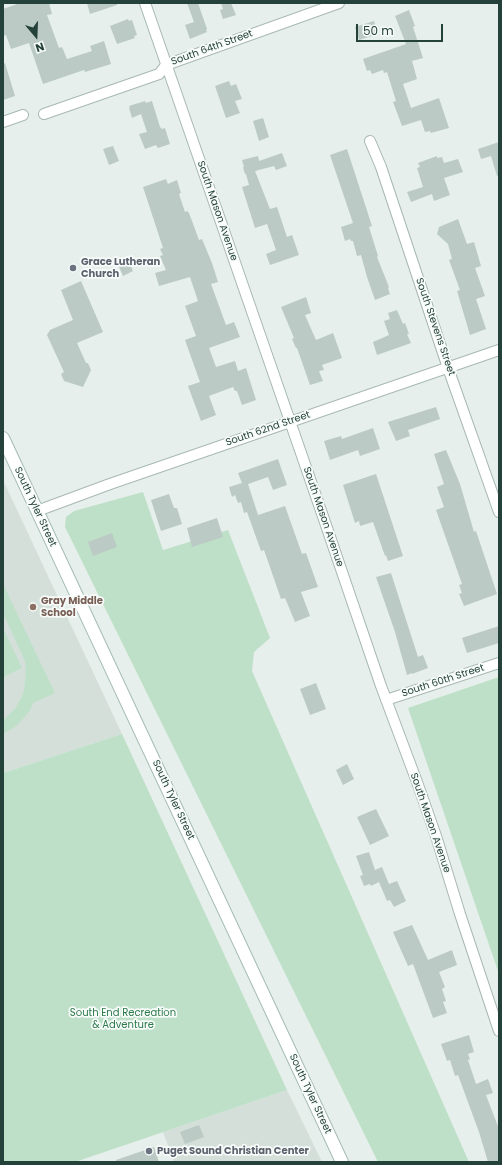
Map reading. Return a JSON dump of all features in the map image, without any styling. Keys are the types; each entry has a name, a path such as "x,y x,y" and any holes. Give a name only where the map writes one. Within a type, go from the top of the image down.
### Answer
{"street":[{"name":"South Mason Avenue","path":"144,3 386,700 437,839 499,1031"},
{"name":"South 64th Street","path":"44,114 159,74 166,65 325,5 339,3"},
{"path":"3,122 23,115"},
{"name":"South Stevens Street","path":"370,141 381,167 448,368 499,512"},
{"name":"South 62nd Street","path":"37,511 110,484 499,350"},
{"name":"South Tyler Street","path":"3,438 342,1162"},
{"name":"South 60th Street","path":"386,700 499,663"},
{"path":"491,1006 499,1016"}],"shaded area":[{"name":"Gray Middle School","path":"3,480 122,734 3,773"},
{"path":"287,1090 322,1162 174,1162 163,1132"}],"green space":[{"path":"143,492 163,550 228,530 270,638 254,652 252,671 469,1162 378,1162 65,527 66,517 74,511"},
{"path":"3,584 55,693 33,703 23,719 15,727 3,734 3,720 15,709 24,691 26,671 25,661 3,613"},
{"path":"3,628 22,668 3,677"},
{"path":"499,677 499,974 408,708"},
{"name":"South End Recreation & Adventure","path":"122,734 287,1090 75,1162 3,1162 3,773"}],"building":[{"path":"20,3 49,3 52,14 47,15 59,48 62,47 67,59 92,51 90,46 104,41 111,64 85,72 84,70 43,84 29,43 11,49 6,35 3,36 3,9"},
{"path":"87,3 117,3 117,5 90,14"},
{"path":"187,3 198,3 207,29 207,32 190,39 185,25 194,22"},
{"path":"221,3 231,3 236,15 223,19 220,10 223,9"},
{"path":"409,10 415,26 413,27 423,58 412,61 417,79 403,84 411,108 439,98 449,128 431,133 430,131 425,132 421,120 402,126 393,102 396,101 387,72 384,73 383,70 372,74 370,70 367,71 363,59 406,44 395,16"},
{"path":"128,19 129,21 132,20 137,35 134,36 135,38 117,44 110,26"},
{"path":"374,21 378,34 359,40 355,27"},
{"path":"5,63 15,96 3,100 3,64"},
{"path":"229,81 231,86 236,84 242,99 235,101 240,113 226,118 215,86"},
{"path":"145,101 146,103 152,101 160,127 162,129 165,128 170,144 158,148 156,145 145,149 139,134 147,132 141,114 132,118 129,106"},
{"path":"263,118 269,137 259,141 253,121"},
{"path":"499,142 499,176 497,176 491,156 481,159 478,149"},
{"path":"113,146 119,161 109,165 103,149"},
{"path":"347,149 372,226 369,227 378,256 377,257 389,287 390,294 375,300 361,255 357,256 353,241 350,239 345,241 341,227 353,223 330,155"},
{"path":"282,153 287,166 276,170 274,166 255,171 270,209 277,207 287,237 292,235 299,255 270,265 266,254 276,250 267,224 255,228 242,187 249,185 242,160 258,156 259,161"},
{"path":"437,156 437,158 442,157 444,163 458,159 463,172 444,178 450,195 434,201 432,194 411,202 407,192 423,187 417,168 420,167 418,163"},
{"path":"166,179 168,184 177,180 181,193 179,194 185,212 187,211 189,213 199,240 202,239 212,263 218,282 211,284 226,325 234,322 240,337 209,348 216,367 235,361 238,371 246,368 256,400 242,405 237,391 235,391 233,387 209,396 216,415 201,421 188,386 200,382 185,340 196,336 185,306 198,301 190,277 159,286 155,273 166,270 160,256 163,255 160,249 163,248 143,187"},
{"path":"458,219 467,244 474,242 481,266 475,268 485,296 476,299 486,329 470,335 457,291 460,290 449,260 452,259 448,244 437,234 439,227"},
{"path":"127,258 133,271 123,276 117,262"},
{"path":"81,281 103,332 77,343 86,363 88,363 91,370 83,387 64,381 61,374 64,372 47,335 50,330 73,320 61,290"},
{"path":"306,297 311,313 305,315 316,340 333,333 342,358 322,365 324,370 319,371 323,381 310,385 297,348 292,339 294,338 281,307"},
{"path":"397,310 403,324 405,323 409,334 407,334 411,343 377,355 373,342 389,335 384,321 390,319 388,313"},
{"path":"436,407 440,419 408,430 410,436 396,441 388,422"},
{"path":"373,428 380,449 360,456 358,450 330,460 324,441 341,436 342,439"},
{"path":"446,450 460,484 474,532 476,531 497,594 464,606 459,594 462,593 459,585 462,584 436,510 444,507 437,487 444,484 434,454"},
{"path":"278,459 287,485 273,490 268,477 248,484 258,515 285,506 302,554 306,553 318,587 301,592 310,616 295,622 285,598 281,599 264,550 261,551 247,512 244,513 241,502 238,503 235,495 232,497 229,487 242,483 238,473"},
{"path":"376,474 403,556 388,561 373,522 360,526 359,521 355,523 343,485"},
{"path":"169,494 174,508 177,508 182,524 161,531 151,500"},
{"path":"217,518 223,537 192,547 187,528"},
{"path":"112,533 117,547 93,556 88,542"},
{"path":"391,573 418,657 423,655 428,668 407,675 395,632 376,577"},
{"path":"499,626 499,643 467,653 462,638"},
{"path":"316,683 326,709 310,715 300,689"},
{"path":"347,764 354,779 343,785 336,770"},
{"path":"376,809 389,836 370,845 357,817"},
{"path":"369,852 375,870 382,867 389,884 397,881 406,901 394,907 390,900 387,901 379,882 371,886 370,884 364,886 360,876 363,875 356,856"},
{"path":"412,925 428,960 452,950 457,965 439,972 445,987 442,989 446,1001 443,1002 447,1013 433,1018 413,964 408,966 393,932"},
{"path":"469,1035 474,1052 468,1054 470,1059 468,1060 476,1084 488,1079 493,1093 486,1095 499,1129 499,1162 488,1162 479,1132 458,1075 455,1076 450,1060 447,1061 441,1044"},
{"path":"199,1125 204,1137 185,1144 180,1132"},
{"name":"Puget Sound Christian Center","path":"154,1147 159,1162 117,1162 116,1160"}],"place":[{"name":"Grace Lutheran Church","path":"73,268"},
{"name":"Gray Middle School","path":"33,607"},
{"name":"Puget Sound Christian Center","path":"149,1151"}]}
